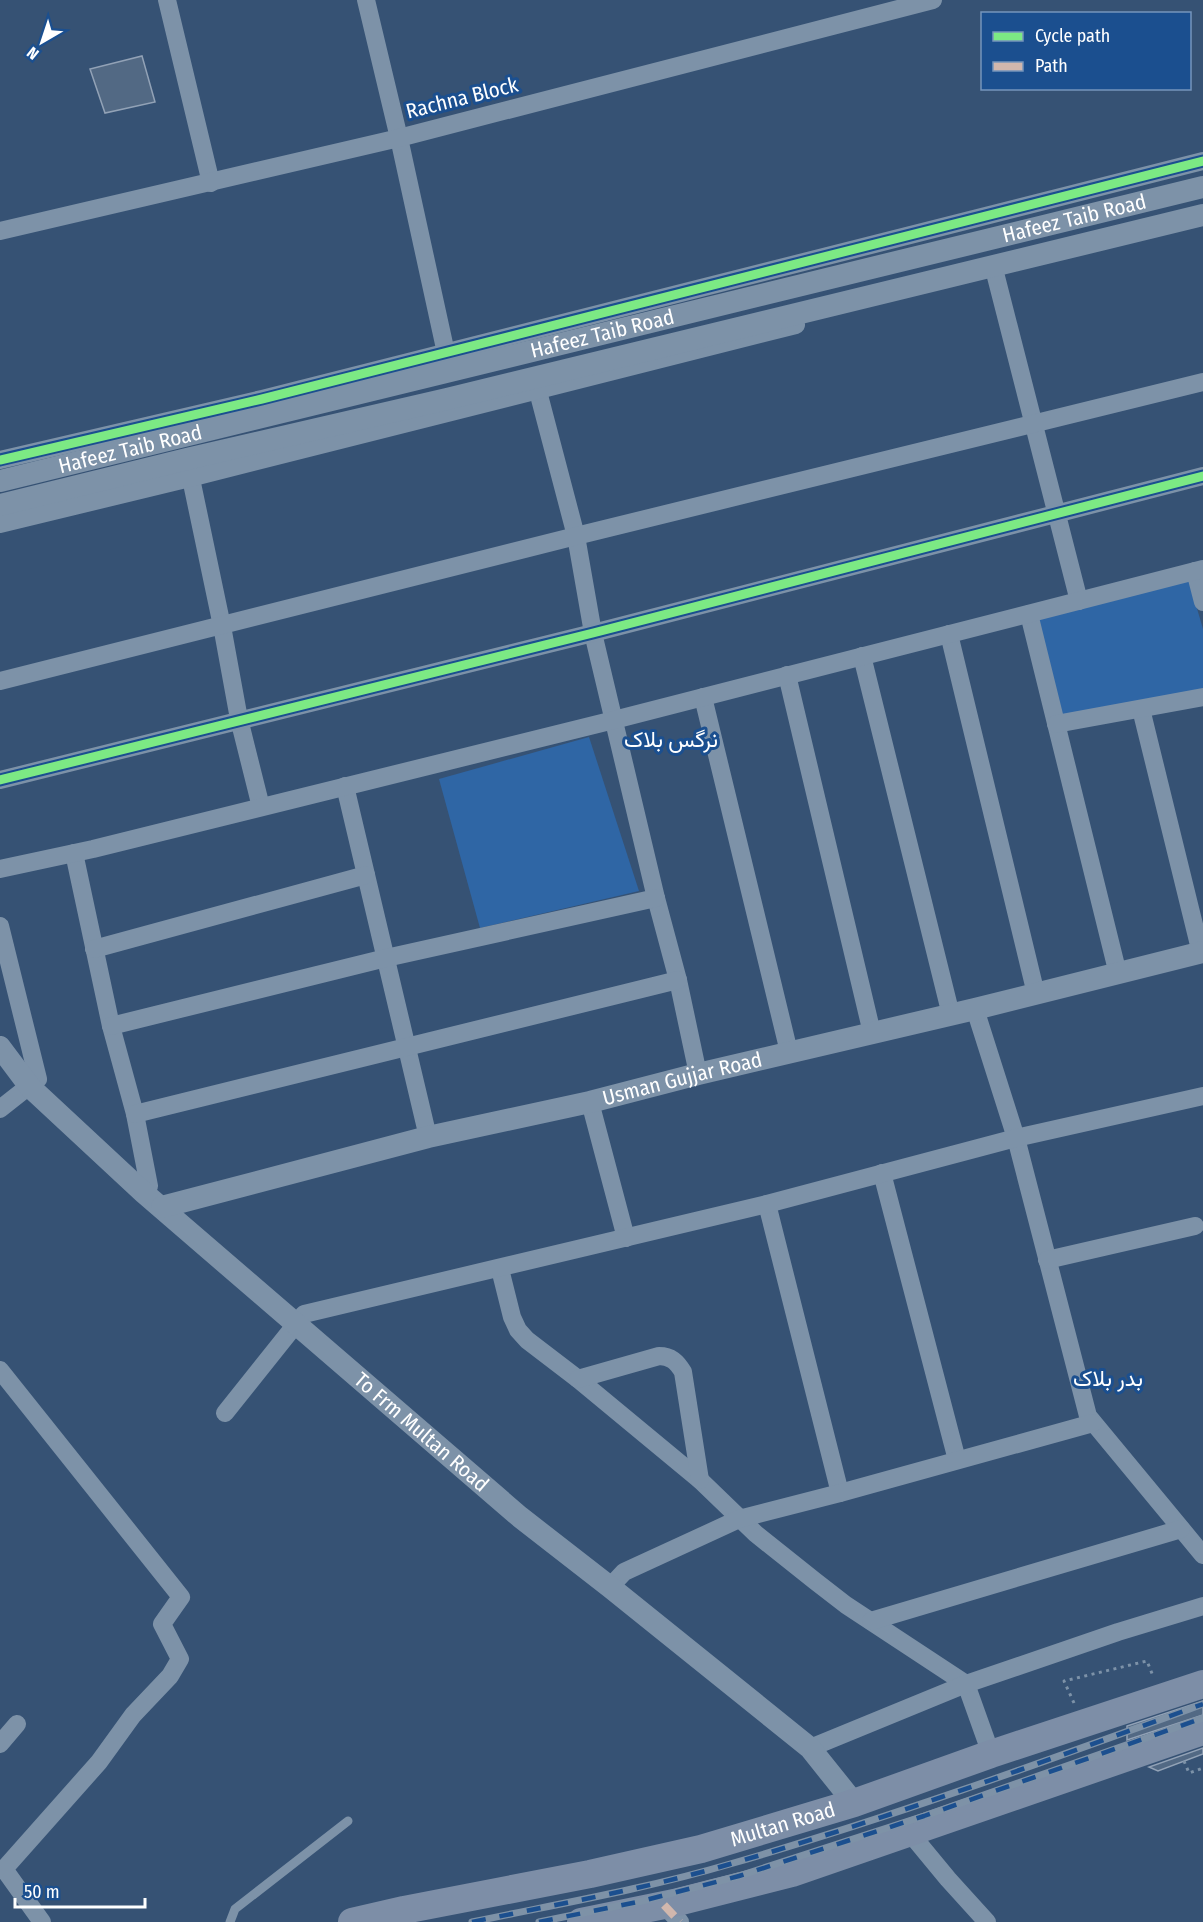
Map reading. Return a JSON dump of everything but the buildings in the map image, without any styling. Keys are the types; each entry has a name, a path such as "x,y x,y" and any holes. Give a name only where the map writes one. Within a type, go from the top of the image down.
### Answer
{"main road":[{"name":"Multan Road","path":"352,1922 701,1849 854,1803 1083,1722 1203,1684"},
{"path":"581,1922 672,1914 1203,1731"}],"street":[{"path":"166,0 211,183"},
{"path":"366,0 446,352"},
{"name":"Rachna Block","path":"0,231 399,138 933,0"},
{"path":"0,460 262,399 429,366 446,352 1203,161"},
{"name":"Hafeez Taib Road","path":"0,481 429,366 864,268 1203,187"},
{"name":"Hafeez Taib Road","path":"0,505 189,469 536,385 871,294 994,270 1203,215"},
{"path":"698,1074 678,980 656,898 593,633 576,536 536,385 994,270 1203,227"},
{"path":"864,268 871,294"},
{"path":"994,270 1079,601"},
{"path":"0,681 1203,382"},
{"path":"0,524 189,469 239,719 261,807"},
{"path":"0,780 593,633 1203,476"},
{"path":"0,870 614,720 1199,570 1203,602"},
{"path":"1029,614 1118,974"},
{"path":"949,634 1036,994"},
{"path":"862,656 951,1015"},
{"path":"786,675 872,1033"},
{"path":"703,697 789,1052"},
{"path":"1056,724 1203,697"},
{"path":"1141,709 1202,953"},
{"path":"345,786 428,1137"},
{"path":"74,853 111,1026 135,1114 149,1186 144,1192"},
{"path":"94,950 366,875"},
{"path":"111,1026 386,958 656,898"},
{"path":"0,926 38,1079 0,1109"},
{"name":"Usman Gujjar Road","path":"162,1207 428,1137 590,1102 1202,953"},
{"path":"135,1114 678,980"},
{"path":"975,1009 1016,1138 1088,1416 1203,1555"},
{"name":"To Frm Multan Road","path":"0,1047 30,1087 144,1192 520,1517 810,1748 854,1803"},
{"path":"225,1413 304,1314 767,1204 1016,1138 1203,1096"},
{"path":"590,1102 626,1238"},
{"path":"882,1173 957,1460"},
{"path":"767,1204 840,1493"},
{"path":"1047,1260 1195,1226"},
{"path":"500,1269 518,1330 527,1340 578,1378 700,1480 739,1519 806,1575 966,1684 991,1754"},
{"path":"578,1378 658,1356 666,1356 678,1364 683,1372 700,1480"},
{"path":"0,1370 181,1597 162,1624 180,1659 170,1676 133,1715 99,1762 4,1869 42,1922"},
{"path":"610,1587 624,1572 739,1519 1093,1423"},
{"path":"872,1621 1181,1528"},
{"path":"810,1748 966,1684 1203,1606"},
{"path":"0,1744 18,1724"},
{"path":"910,1833 987,1922"}],"lane":[{"path":"230,1922 235,1909 348,1821"}],"path":[{"path":"1083,1722 1064,1681 1148,1661"},
{"path":"1189,1773 1203,1768"}],"shaded area":[{"path":"1189,581 1203,629 1203,691 1061,715 1039,619"},
{"path":"589,737 639,891 480,928 439,779"}],"railway":[{"path":"472,1922 601,1896 730,1864 849,1828 968,1788 1203,1704"},
{"path":"539,1922 642,1901 739,1876 924,1816 1203,1718"}],"marked path":[{"path":"664,1905 680,1922"}],"cycle path":[{"path":"0,460 262,399 1203,161"},
{"path":"0,780 593,633 1203,476"}],"district":[{"name":"نرگس بلاک","path":"671,739"},
{"name":"بدر بلاک","path":"1108,1378"}]}
